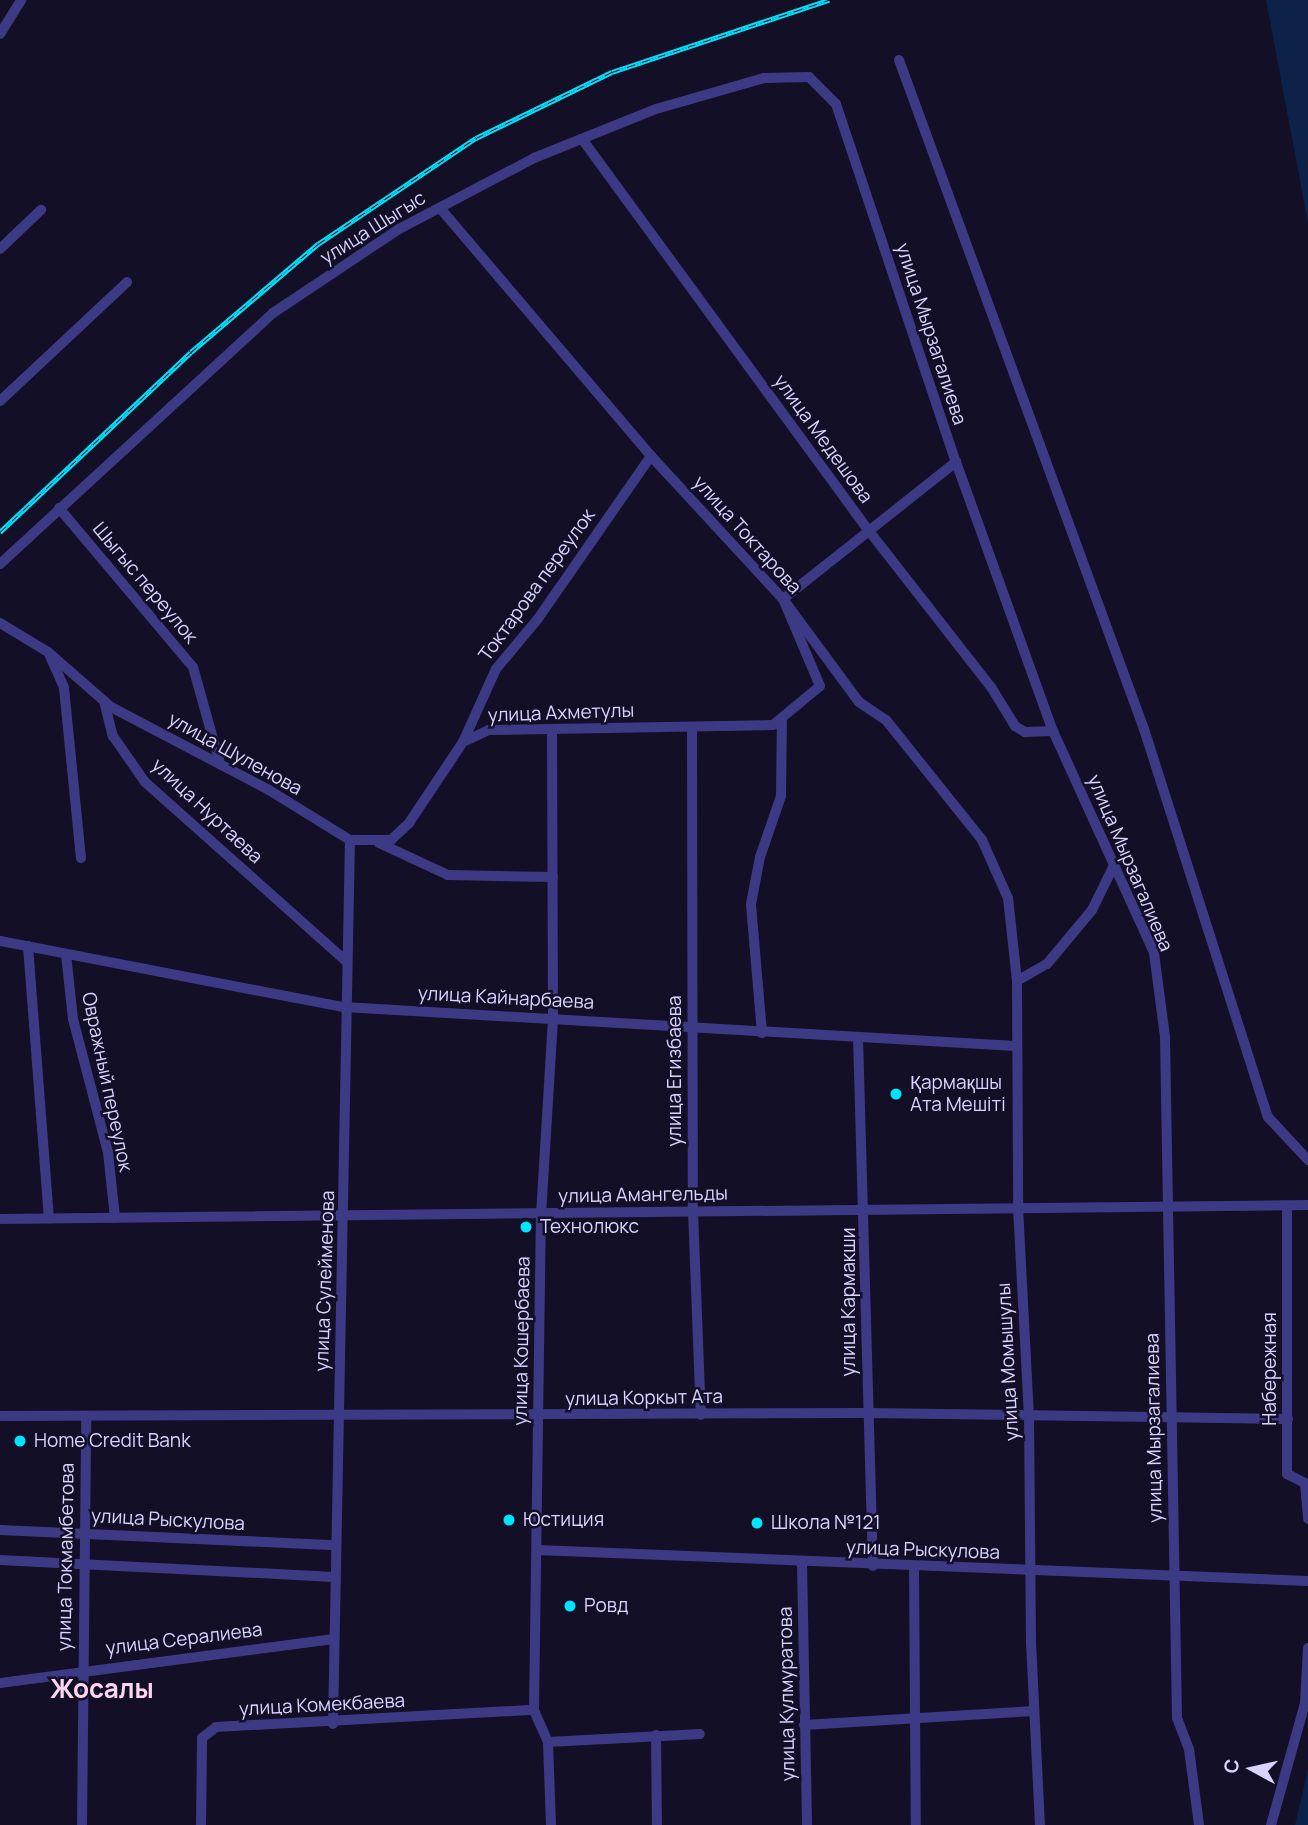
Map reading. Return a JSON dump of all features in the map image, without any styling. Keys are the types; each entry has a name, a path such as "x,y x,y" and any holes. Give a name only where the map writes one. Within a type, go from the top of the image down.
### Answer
{"street":[{"path":"0,34 22,0"},
{"path":"899,60 1144,729 1268,1117 1308,1160"},
{"name":"улица Шыгыс","path":"0,564 273,313 399,229 534,158 656,109 764,78 809,77 836,104"},
{"name":"улица Мырзагалиева","path":"836,104 956,462 1053,731 1154,954 1166,1037 1177,1718 1189,1749 1199,1825"},
{"name":"улица Медешова","path":"582,139 869,531 991,687 1015,726 1025,732 1053,731"},
{"name":"улица Токтарова","path":"440,208 650,456 783,599 859,702 886,720 982,839 1008,898"},
{"path":"0,249 41,210"},
{"path":"0,401 127,282"},
{"name":"Токтарова переулок","path":"463,741 496,669 537,620 650,456"},
{"path":"783,599 956,462"},
{"name":"Шыгыс переулок","path":"59,509 193,667 220,764"},
{"name":"улица Ахметулы","path":"379,842 391,840 409,823 463,741 489,730 773,725 820,686 783,599"},
{"path":"0,623 48,653 104,701"},
{"path":"48,653 64,688 81,858"},
{"name":"улица Шуленова","path":"104,701 220,764 350,840"},
{"name":"улица Нуртаева","path":"104,701 113,736 145,782 346,961"},
{"path":"762,1033 751,904 760,858 781,796 782,718"},
{"name":"улица Егизбаева","path":"692,727 693,1211 701,1415"},
{"name":"улица Кошербаева","path":"551,1825 548,1742 534,1710 541,1215 553,1017 552,729"},
{"path":"350,840 379,842 448,875 553,877"},
{"name":"улица Сулейменова","path":"333,1724 332,1639 345,1217 344,1007 350,840"},
{"path":"1017,981 1047,964 1092,910 1114,865"},
{"name":"улица Момышулы","path":"1008,898 1017,981 1015,1046 1018,1207 1029,1415 1030,1571 1040,1825"},
{"name":"улица Кайнарбаева","path":"0,941 344,1007 553,1017 693,1030 1015,1046"},
{"path":"28,946 49,1218"},
{"name":"Овражный переулок","path":"66,954 73,1019 108,1152 115,1218"},
{"name":"улица Кармакши","path":"858,1037 866,1207 867,1413 873,1566"},
{"name":"улица Амангельды","path":"0,1219 541,1215 866,1207 1308,1205"},
{"name":"Набережная","path":"1287,1206 1287,1474 1305,1483 1308,1519"},
{"name":"улица Коркыт Ата","path":"0,1416 338,1418 867,1413 1288,1419"},
{"name":"улица Токмамбетова","path":"82,1825 86,1416"},
{"name":"улица Рыскулова","path":"0,1530 335,1545"},
{"name":"улица Рыскулова","path":"537,1550 1175,1579 1308,1581"},
{"path":"0,1560 334,1577"},
{"name":"улица Кулмуратова","path":"802,1563 807,1825"},
{"path":"914,1568 916,1825"},
{"name":"улица Сералиева","path":"0,1684 82,1670 332,1639"},
{"path":"1271,1825 1305,1703 1308,1648"},
{"name":"улица Комекбаева","path":"201,1825 202,1738 216,1727 333,1724 534,1710"},
{"path":"804,1725 1034,1712"},
{"path":"548,1742 700,1734"},
{"path":"656,1735 657,1825"}],"water":[{"path":"1266,0 1308,0 1308,223"},
{"path":"1308,1768 1308,1825 1295,1825 1306,1778"}],"railway":[{"path":"0,532 191,352 318,244 476,138 612,72 829,0"}],"place":[{"name":"Қармақшы Ата Мешіті","path":"896,1094"},
{"name":"Технолюкс","path":"526,1227"},
{"name":"Home Credit Bank","path":"20,1441"},
{"name":"Юстиция","path":"509,1520"},
{"name":"Школа №121","path":"757,1523"},
{"name":"Ровд","path":"570,1606"}],"district":[{"name":"Жосалы","path":"102,1689"}]}
